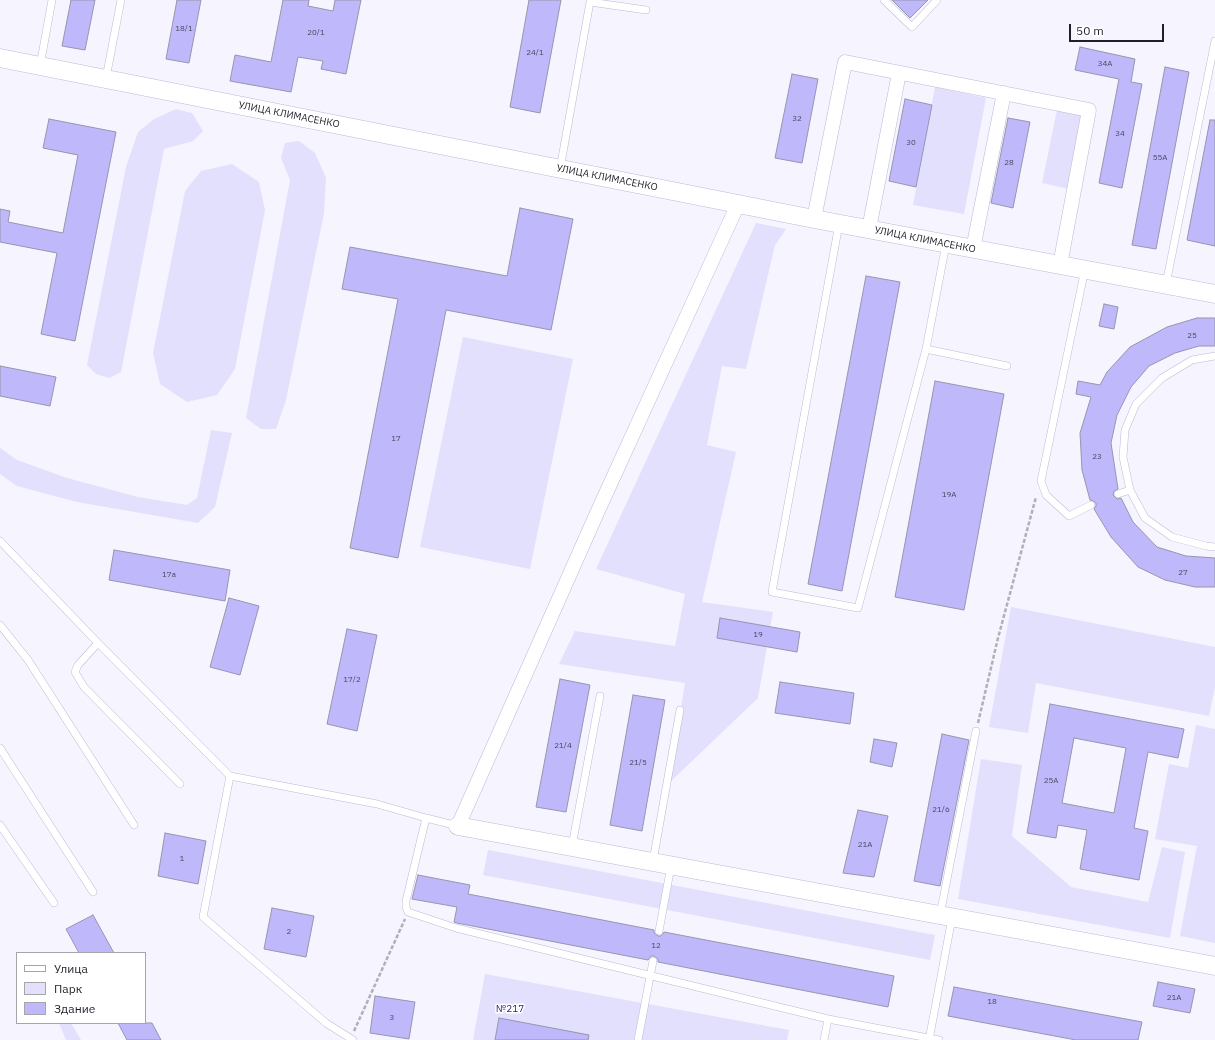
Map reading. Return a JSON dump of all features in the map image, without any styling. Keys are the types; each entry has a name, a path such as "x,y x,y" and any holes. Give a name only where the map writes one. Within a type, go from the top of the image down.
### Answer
{"street":[{"name":"УЛИЦА КЛИМАСЕНКО","path":"0,58 814,219 1215,294"},
{"path":"814,219 845,62 1089,110 1060,265"},
{"path":"869,229 899,73"},
{"path":"973,249 1004,93"},
{"path":"738,204 597,513 458,826 1215,966"}],"lane":[{"path":"40,66 52,0"},
{"path":"106,78 121,0"},
{"path":"884,0 912,27 937,0"},
{"path":"560,169 590,2 646,10"},
{"path":"1166,284 1215,41"},
{"path":"840,224 772,592 858,608 926,349 946,244"},
{"path":"1085,269 1040,481 1046,495 1070,516 1091,505"},
{"path":"926,349 1007,366"},
{"path":"1215,356 1192,360 1162,378 1136,404 1125,430 1123,457 1130,490 1145,518 1172,537 1206,546 1215,546"},
{"path":"1118,494 1130,490"},
{"path":"0,541 98,643 230,776 377,804 458,826"},
{"path":"0,625 28,660 134,824"},
{"path":"98,643 78,665 75,672 84,687 180,784"},
{"path":"572,846 600,696"},
{"path":"652,862 680,710"},
{"path":"929,1039 946,917 976,731"},
{"path":"0,748 93,892"},
{"path":"230,776 203,917 326,1023 352,1039"},
{"path":"426,818 406,901 408,912 456,928 828,1019 939,1040"},
{"path":"0,825 54,903"},
{"path":"659,931 671,866"},
{"path":"638,1040 653,961"},
{"path":"824,1040 828,1019"}],"path":[{"path":"976,731 998,638 1040,481"},
{"path":"352,1039 408,912"}],"green space":[{"path":"935,87 986,98 964,214 913,205"},
{"path":"176,109 192,113 203,131 193,141 164,149 121,372 109,378 96,374 87,365 126,167 138,132 154,119"},
{"path":"1057,110 1084,116 1069,189 1042,183"},
{"path":"299,141 315,153 326,178 324,213 286,400 276,429 261,429 246,418 290,180 281,158 285,143"},
{"path":"232,164 259,182 265,210 235,369 217,395 187,402 160,384 153,353 185,191 201,171"},
{"path":"756,223 786,229 775,245 746,369 722,366 707,445 736,452 702,602 773,612 758,698 669,783 685,683 559,664 575,631 675,646 685,594 596,569"},
{"path":"463,337 573,359 530,569 420,547"},
{"path":"211,430 232,433 215,507 198,523 77,502 17,486 0,474 0,448 17,460 67,478 138,497 187,505 197,498"},
{"path":"1011,607 1215,647 1215,687 1209,716 1036,683 1028,733 989,727"},
{"path":"1196,725 1215,729 1215,943 1180,936 1197,846 1155,839 1169,764 1188,768"},
{"path":"981,759 1022,765 1012,836 1071,887 1148,902 1162,847 1185,852 1170,938 958,899"},
{"path":"488,850 935,935 930,960 483,875"},
{"name":"№217","path":"485,974 789,1030 787,1040 473,1040"},
{"path":"59,1024 72,1024 81,1040 66,1040"}],"building":[{"path":"71,0 95,0 85,50 62,46"},
{"path":"177,0 201,0 189,63 166,59"},
{"path":"283,0 309,0 308,6 333,11 335,0 361,0 346,74 321,69 323,61 298,57 291,92 230,81 235,55 271,62"},
{"path":"529,0 561,0 540,113 510,107"},
{"path":"892,0 928,0 910,18"},
{"path":"1080,47 1135,59 1131,82 1142,84 1122,188 1099,183 1119,79 1075,70"},
{"path":"1165,67 1189,72 1156,249 1132,245"},
{"path":"792,74 818,79 802,163 775,158"},
{"path":"905,99 932,105 916,187 889,181"},
{"path":"1008,118 1030,122 1013,208 991,203"},
{"path":"49,119 116,132 75,341 41,334 57,253 0,242 0,209 10,211 8,222 63,233 78,155 43,148"},
{"path":"1210,120 1215,120 1215,246 1187,240"},
{"path":"520,208 573,219 551,330 446,310 398,558 350,548 398,299 342,289 350,247 507,276"},
{"path":"866,276 900,282 842,591 808,584"},
{"path":"1104,304 1118,307 1114,329 1099,326"},
{"path":"1197,318 1215,318 1215,346 1199,346 1175,353 1149,366 1131,387 1117,415 1111,443 1118,489 1114,491 1113,495 1117,499 1121,498 1133,522 1157,547 1186,556 1215,558 1215,587 1195,587 1165,580 1138,567 1111,537 1094,509 1096,503 1090,500 1082,470 1080,433 1091,397 1076,394 1078,381 1100,385 1107,372 1130,347 1167,327"},
{"path":"0,366 56,377 50,406 0,396"},
{"path":"935,381 1004,394 964,610 895,597"},
{"path":"114,550 230,570 225,601 109,580"},
{"path":"229,598 259,606 240,675 210,667"},
{"path":"720,618 800,632 797,652 717,638"},
{"path":"347,629 377,635 357,731 327,724"},
{"path":"560,679 590,685 566,812 536,807"},
{"path":"780,682 854,693 850,724 775,713"},
{"path":"633,695 665,700 642,831 610,825"},
{"path":"1050,704 1184,729 1178,758 1148,752 1134,828 1148,831 1139,880 1080,869 1087,830 1058,825 1056,838 1027,833","holes":["1074,738 1126,748 1114,813 1062,803"]},
{"path":"942,734 969,740 940,886 914,881"},
{"path":"874,739 897,743 892,767 870,762"},
{"path":"858,810 888,816 874,877 843,873"},
{"path":"165,833 206,841 198,884 158,876"},
{"path":"418,875 470,885 468,894 654,930 654,933 658,936 661,936 664,932 894,976 888,1007 658,962 658,959 654,956 651,956 648,960 457,923 454,922 457,907 412,899"},
{"path":"272,908 314,916 306,957 264,949"},
{"path":"93,915 113,952 78,952 66,929"},
{"path":"1158,982 1195,989 1190,1013 1153,1006"},
{"path":"954,987 1142,1022 1138,1040 1076,1040 948,1016"},
{"path":"375,996 415,1002 409,1039 370,1033"},
{"path":"499,1018 589,1035 588,1040 495,1040"},
{"path":"152,1023 161,1040 127,1040 119,1024"}]}
